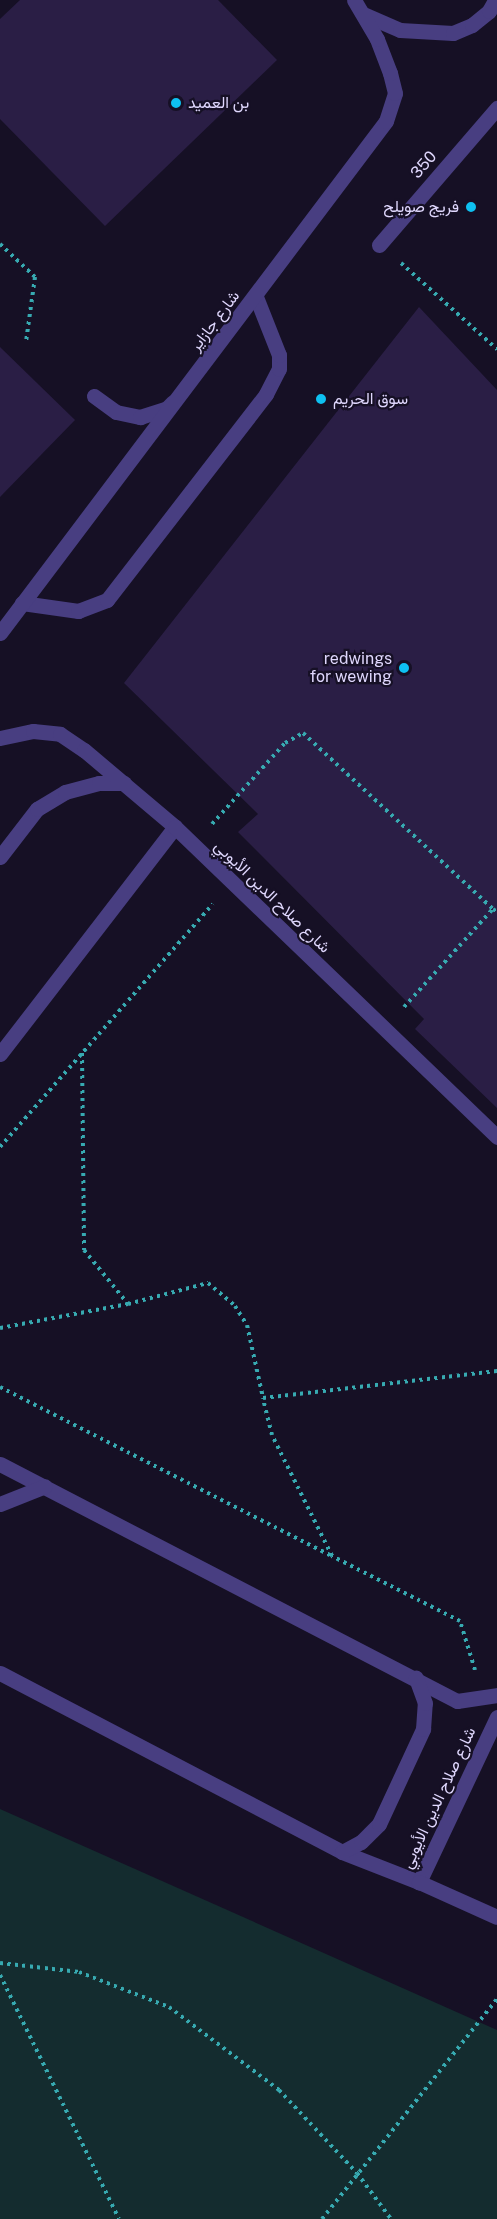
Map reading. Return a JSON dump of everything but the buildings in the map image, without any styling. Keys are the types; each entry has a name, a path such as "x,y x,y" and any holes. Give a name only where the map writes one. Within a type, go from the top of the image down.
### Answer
{"street":[{"name":"شارع جازاير","path":"0,633 256,297 386,121 395,93 377,39 354,0"},
{"path":"363,14 400,30 453,33 472,25 489,11 495,0"},
{"name":"350","path":"379,245 497,108"},
{"path":"22,603 78,610 107,600 266,394 279,369 279,356 256,297"},
{"path":"94,396 116,412 140,417 167,408 186,389"},
{"name":"شارع صلاح الدين الأيوبي","path":"1,736 33,731 60,734 124,783 175,827 383,1031 497,1137"},
{"path":"0,857 37,809 65,792 99,783 124,783"},
{"path":"0,1054 175,827"},
{"path":"0,1464 457,1701 491,1697"},
{"path":"0,1504 45,1486"},
{"path":"0,1673 342,1852 419,1882"},
{"path":"342,1852 361,1842 379,1824 423,1729 425,1703 416,1678"},
{"name":"شارع صلاح الدين الأيوبي","path":"497,1717 419,1882 497,1917"}],"path":[{"path":"0,244 35,277 26,342"},
{"path":"379,245 497,349"},
{"path":"193,845 285,743 303,733 495,911 383,1031"},
{"path":"0,1147 232,883"},
{"path":"82,1053 84,1250 128,1304"},
{"path":"0,1328 128,1304 208,1283 235,1306 247,1325 272,1435 332,1556"},
{"path":"263,1398 497,1371"},
{"path":"0,1388 460,1621 491,1697"},
{"path":"0,1963 79,1972 169,2007 279,2090 357,2172 391,2219"},
{"path":"0,1975 119,2219"},
{"path":"322,2219 357,2172 497,1999"}],"green space":[{"path":"0,1809 497,2030 497,2219 0,2219"}],"place":[{"name":"بن العميد","path":"176,103"},
{"name":"فريج صويلح","path":"471,207"},
{"name":"سوق الحريم","path":"321,399"},
{"name":"redwings for wewing","path":"404,668"}]}
